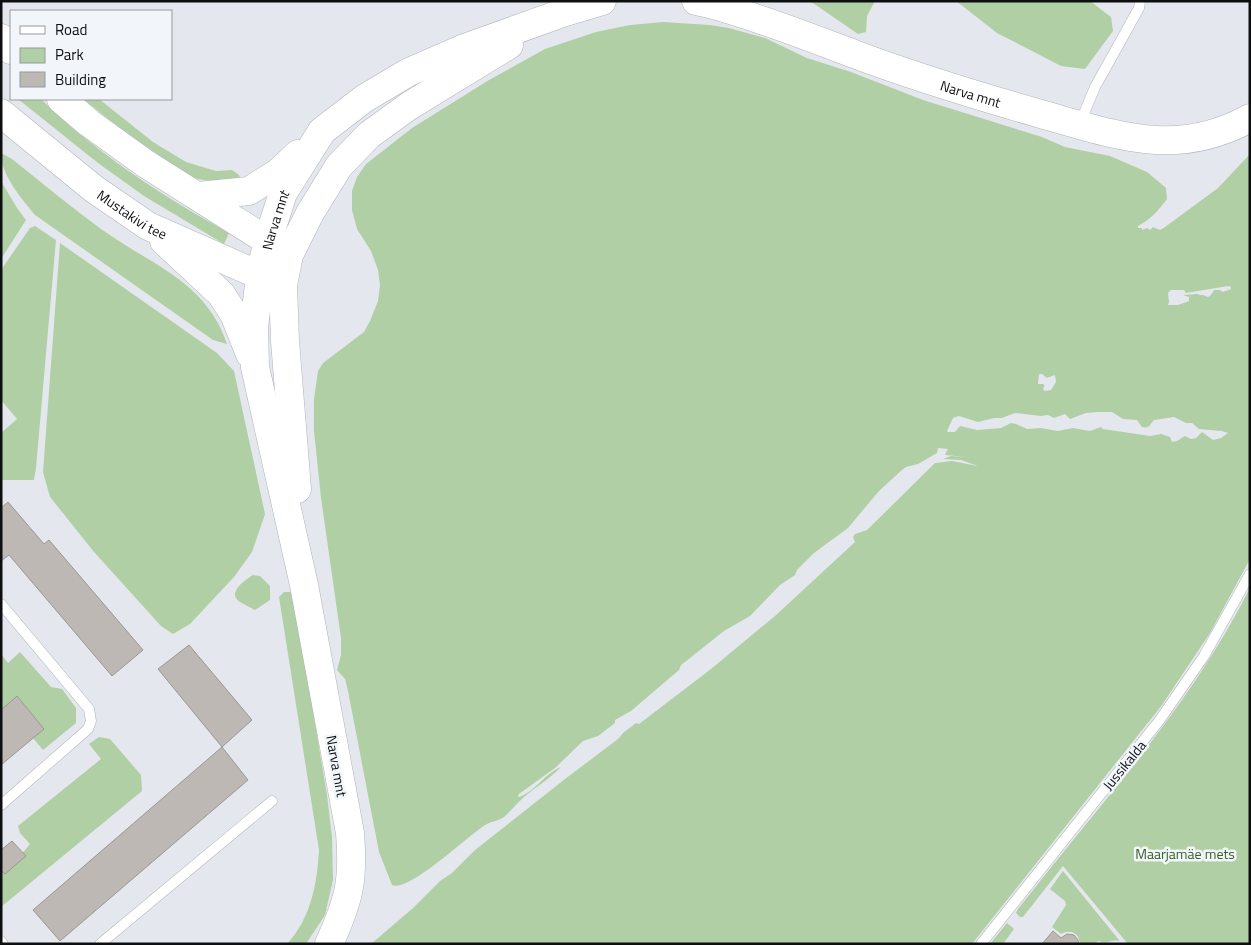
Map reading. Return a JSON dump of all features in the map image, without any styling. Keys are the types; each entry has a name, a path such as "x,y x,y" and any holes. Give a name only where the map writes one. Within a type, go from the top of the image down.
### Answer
{"main road":[{"name":"Narva mnt","path":"696,1 774,24 935,82 1131,137 1174,141 1212,135 1250,118"},
{"name":"Narva mnt","path":"329,944 347,900 351,879 350,833 304,585 255,367 254,328 271,280 278,248 283,193 322,131 365,98 409,72 462,48 598,2"},
{"name":"Narva mnt","path":"278,248 310,213 339,166 369,135 408,106 470,67 565,12"},
{"path":"1,38 10,49"},
{"path":"62,100 146,164 278,248"},
{"name":"Mustakivi tee","path":"1,113 94,189 148,226 271,280"},
{"path":"198,196 249,191 280,172 322,131"},
{"path":"148,226 221,294 234,314 255,367"},
{"name":"Narva mnt","path":"271,280 285,351 304,585"}],"lane":[{"path":"732,1 774,24"},
{"path":"1080,124 1095,87 1139,8 1140,1"},
{"name":"Jussikalda","path":"981,944 1159,721 1204,656 1250,574"},
{"path":"1,604 89,709 91,721 88,729 1,805"},
{"path":"100,944 272,801"}],"green space":[{"path":"810,1 875,1 867,16 866,32 858,34"},
{"path":"956,1 1090,1 1111,17 1113,31 1085,69 1061,66 997,33"},
{"path":"663,22 729,28 765,38 807,58 851,72 923,100 1042,137 1065,147 1110,156 1147,172 1166,188 1167,199 1154,214 1138,226 1142,230 1147,228 1150,230 1153,227 1160,230 1165,227 1218,188 1250,154 1250,559 1210,633 1162,705 972,944 371,944 413,908 440,881 452,873 475,850 636,723 639,724 711,669 775,616 855,542 853,537 855,534 867,530 935,463 952,461 978,466 961,460 943,459 951,456 964,457 946,455 948,449 938,448 937,453 918,464 906,467 879,491 848,528 814,553 797,570 795,575 780,585 750,616 724,631 681,665 679,670 631,711 615,720 615,723 598,736 583,741 555,768 519,794 519,797 525,794 550,773 561,767 523,798 504,817 478,830 425,872 400,885 392,885 379,852 345,679 337,670 341,655 341,638 321,498 314,431 314,399 318,371 323,363 364,332 378,301 380,285 378,270 371,251 357,229 352,210 352,191 357,177 366,164 412,128 489,80 545,49 596,32 630,25","holes":["1228,286 1231,289 1223,292 1214,290 1208,297 1197,294 1183,295 1189,297 1189,301 1178,305 1168,305 1168,293 1171,290 1184,290 1186,293","1039,374 1047,378 1055,375 1056,382 1051,390 1044,391 1043,388 1045,386 1038,384","1112,412 1123,419 1137,420 1142,427 1150,426 1154,420 1174,417 1186,423 1192,423 1199,429 1228,433 1221,438 1213,440 1202,432 1196,438 1191,439 1185,436 1172,442 1170,437 1161,434 1150,436 1103,429 1101,427 1090,431 1073,428 1058,431 1041,428 1027,429 1011,423 1001,428 977,430 960,426 955,432 947,431 953,418 959,416 978,422 1002,418 1015,413 1048,415 1054,418 1065,414 1070,419 1086,413"]},
{"path":"19,100 42,100 62,119 130,172 179,204 229,233 224,244 144,196 98,163"},
{"path":"84,100 100,100 153,142 186,162 216,171 232,170 239,175 241,180 215,181 190,177 121,129"},
{"path":"1,153 12,159 101,229 175,276 191,289 218,322 227,344 213,340 35,215 8,178 4,170"},
{"path":"1,181 26,220 1,259"},
{"path":"35,226 56,240 36,468 34,480 1,480 1,433 17,419 1,400 1,270 30,228"},
{"path":"60,243 217,353 234,371 265,514 252,552 234,577 190,624 173,634 161,626 94,552 50,497 43,472"},
{"path":"253,575 260,576 270,586 270,600 255,610 240,602 235,595 238,587"},
{"name":"Maarjamäe mets","path":"1250,588 1250,944 1128,944 1063,866 1023,917 1020,917 1016,913 1018,909 1142,754 1200,674"},
{"path":"284,592 293,592 327,795 332,837 333,880 325,915 306,944 287,944 302,923 307,912 317,875 319,850 279,597"},
{"path":"20,652 51,687 62,689 76,708 76,723 43,750 33,738 17,697 1,710 1,654 8,663"},
{"path":"99,737 110,739 141,775 142,791 1,907 1,870 5,874 30,844 20,833 18,826 101,759 89,744"},
{"path":"1063,871 1119,941 1099,941 1093,944 1080,944 1078,937 1074,933 1061,934 1052,927 1066,905 1065,901 1050,889"},
{"path":"1007,923 1014,929 1003,944 990,944"}],"building":[{"path":"8,502 44,544 49,540 143,650 112,676 9,555 1,561 1,508"},
{"path":"189,645 252,720 222,747 158,669"},
{"path":"17,696 44,729 1,765 1,710"},
{"path":"222,747 248,780 60,941 33,910"},
{"path":"12,841 26,856 5,874 1,870 1,850"},
{"path":"1053,931 1061,938 1067,934 1074,935 1079,944 1042,944"}]}
